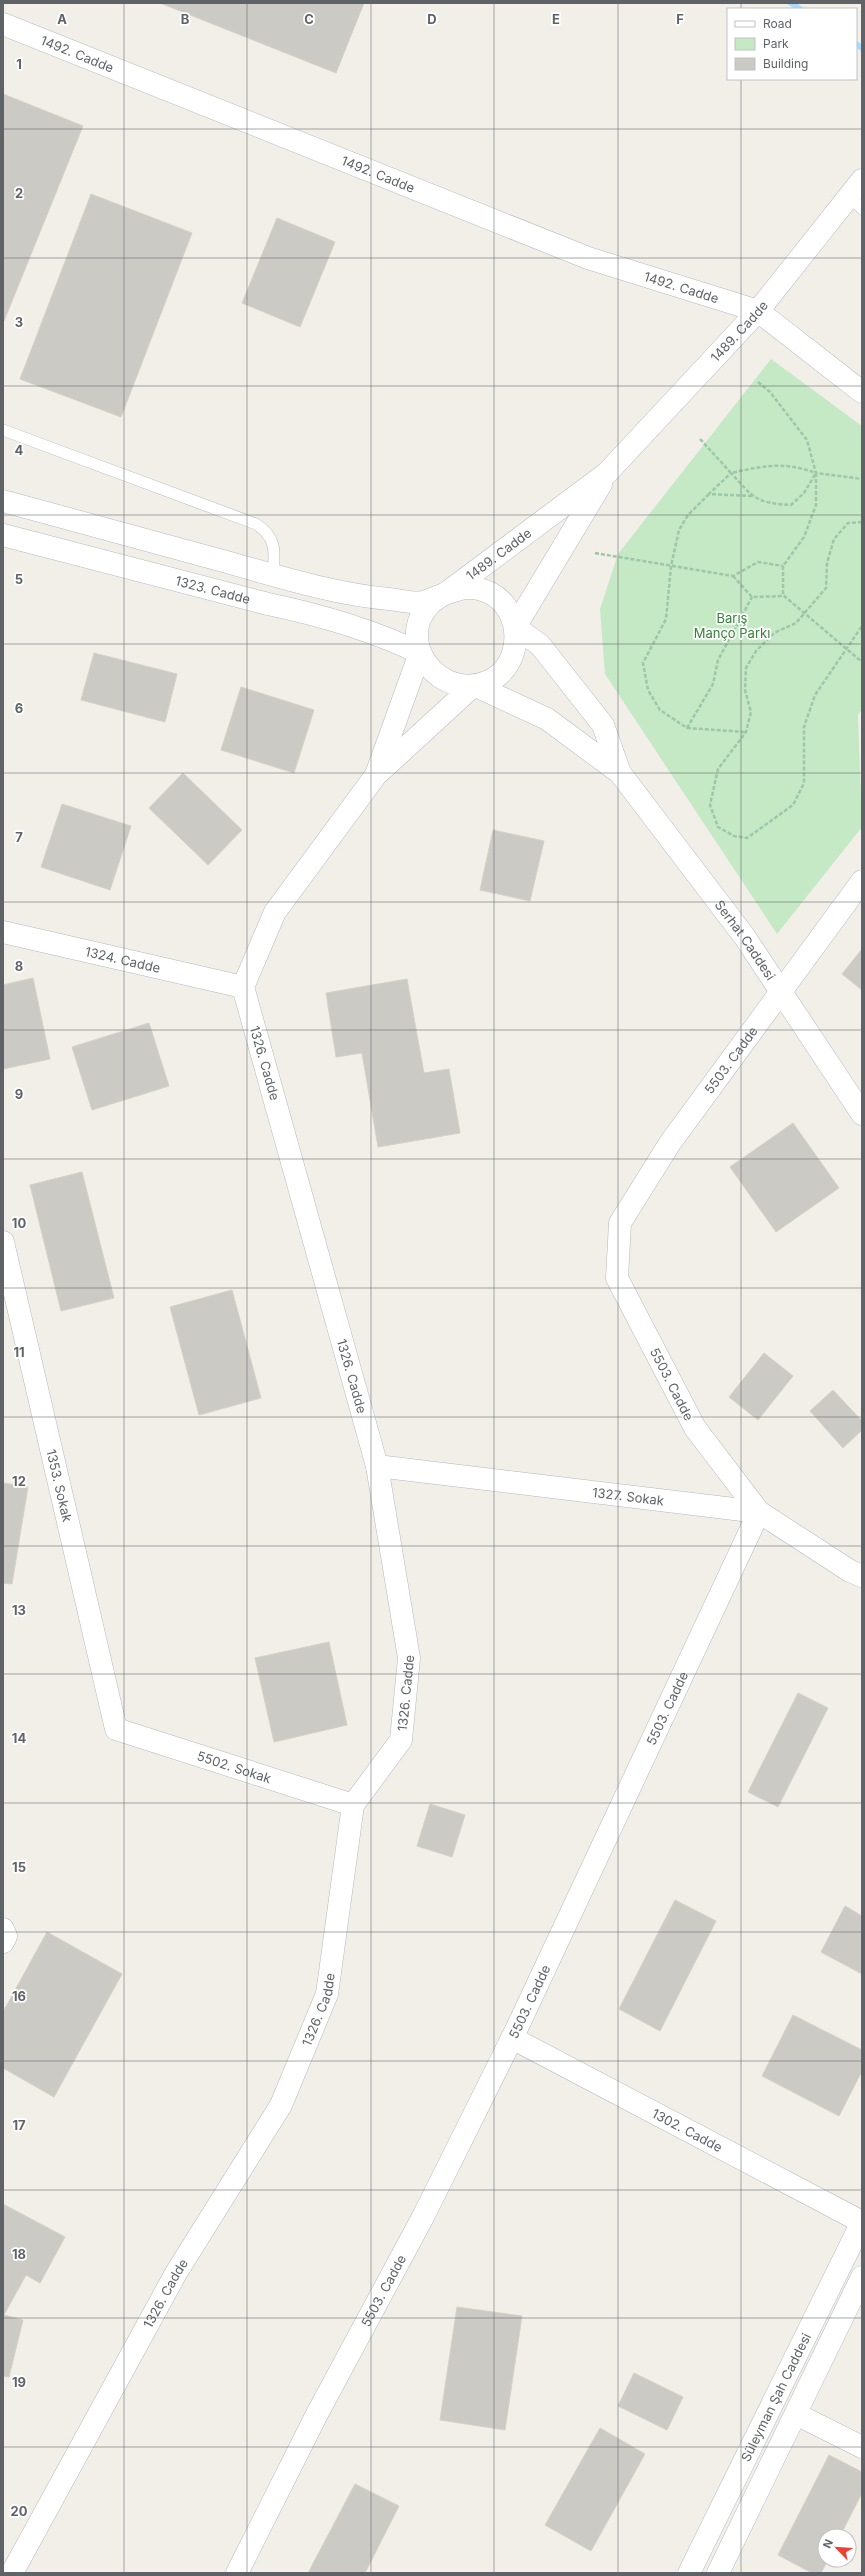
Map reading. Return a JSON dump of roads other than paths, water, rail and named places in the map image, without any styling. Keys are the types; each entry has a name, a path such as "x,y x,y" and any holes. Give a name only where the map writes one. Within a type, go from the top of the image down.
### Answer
{"street":[{"name":"1492. Cadde","path":"3,24 588,258 758,311"},
{"name":"1489. Cadde","path":"449,591 607,473 758,311 858,195"},
{"path":"758,311 862,392"},
{"name":"1489. Cadde","path":"515,627 607,473"},
{"path":"3,501 273,575 386,599 422,602 449,591 463,588 477,588 490,593 502,602 510,613 515,627 515,645 511,659 502,671 490,680 475,686 376,775 275,912 244,987"},
{"name":"1323. Cadde","path":"3,535 268,604 303,611 379,634 420,653"},
{"path":"449,591 430,604 424,613 418,632 420,653 429,669 442,680 457,685 475,686 547,719 620,773"},
{"path":"515,627 540,645 603,725 620,773"},
{"path":"376,775 420,653"},
{"name":"Serhat Caddesi","path":"620,773 744,936 862,1114"},
{"name":"5503. Cadde","path":"237,2573 317,2414 424,2215 512,2038 759,1512 695,1428 617,1278 620,1223 670,1143 780,990 862,881"},
{"name":"1324. Cadde","path":"3,932 244,987"},
{"name":"1326. Cadde","path":"12,2573 176,2273 281,2105 327,1994 353,1805 401,1740 409,1658 377,1466 244,987"},
{"name":"1353. Sokak","path":"3,1242 116,1729"},
{"name":"1327. Sokak","path":"377,1466 759,1512 850,1571 862,1576"},
{"name":"5502. Sokak","path":"116,1729 353,1805"},
{"path":"3,1929 6,1936 3,1942"},
{"name":"1302. Cadde","path":"512,2038 862,2222"},
{"name":"Süleyman Şah Caddesi","path":"689,2573 862,2222"},
{"name":"Süleyman Şah Caddesi","path":"718,2573 862,2277"},
{"path":"796,2414 862,2447"}],"lane":[{"path":"3,430 256,524 263,528 273,543 276,551 273,575"}],"waterway":[{"path":"791,3 798,8"},
{"path":"857,45 862,48"}],"park label":[{"name":"Barış Manço Parkı","path":"732,626"}]}
